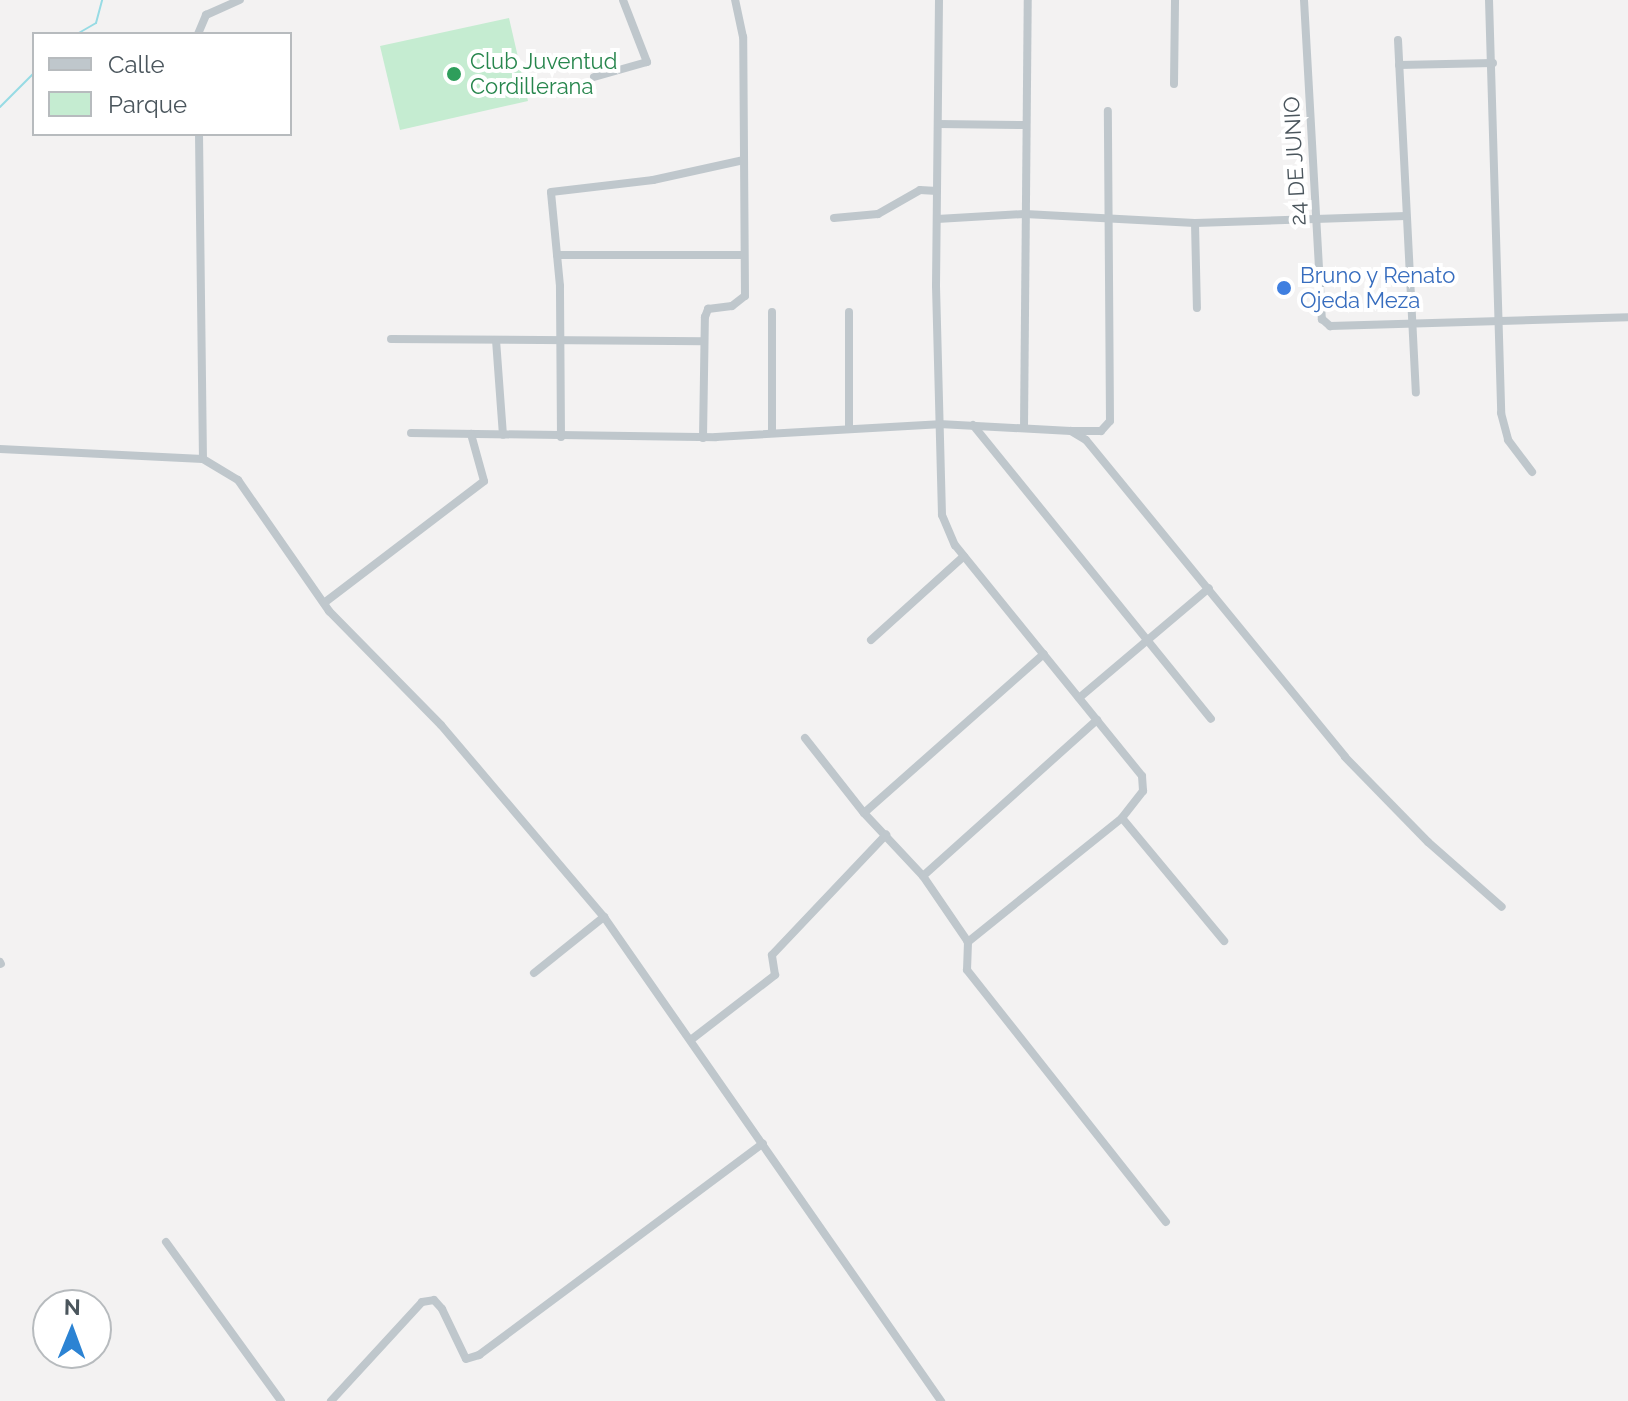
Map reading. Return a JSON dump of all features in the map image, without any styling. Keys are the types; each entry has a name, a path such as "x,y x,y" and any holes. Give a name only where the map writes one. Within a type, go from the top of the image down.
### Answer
{"street":[{"path":"199,32 206,15 240,0"},
{"path":"594,77 647,62 623,0"},
{"path":"703,438 704,341 708,309 732,306 745,296 743,37 735,0"},
{"path":"939,0 937,219 942,515 964,556 1142,776 1138,802 1122,818 968,942"},
{"path":"1024,428 1028,0"},
{"path":"1174,84 1175,0"},
{"name":"24 DE JUNIO","path":"1304,0 1322,319 1330,326 1415,325"},
{"path":"1489,0 1493,63 1496,322 1504,432 1532,472"},
{"path":"1398,40 1406,216 1415,325 1416,393"},
{"path":"1399,65 1493,63"},
{"path":"411,433 703,438 939,424 1101,431 1110,421 1108,111"},
{"path":"938,124 1026,125"},
{"path":"199,136 203,459"},
{"path":"561,437 557,255 551,192 653,180 744,160"},
{"path":"834,218 878,214 920,190 937,191"},
{"path":"937,219 1026,214 1109,221 1195,223 1316,216 1406,216"},
{"path":"1195,223 1197,308"},
{"path":"557,255 744,255"},
{"path":"772,312 772,433"},
{"path":"849,312 849,429"},
{"path":"1415,325 1628,317"},
{"path":"391,339 704,341"},
{"path":"496,340 503,435"},
{"path":"973,425 1144,642 1211,719"},
{"path":"1071,431 1086,440 1375,790 1502,907"},
{"path":"324,603 484,481 471,434"},
{"path":"0,449 203,459 238,480 324,603 441,725 604,917 692,1039 941,1401"},
{"path":"871,640 964,556"},
{"path":"1079,698 1209,588"},
{"path":"864,813 1044,654"},
{"path":"923,876 1097,720"},
{"path":"805,738 864,813 923,876 968,942 967,970 1166,1222"},
{"path":"1122,818 1224,941"},
{"path":"692,1039 775,975 772,955 886,835"},
{"path":"534,973 604,917"},
{"path":"331,1401 422,1302 434,1300 442,1309 466,1359 479,1355 763,1143"},
{"path":"166,1242 281,1401"}],"green space":[{"name":"Club Juventud Cordillerana","path":"509,18 528,101 400,130 380,46"}],"waterway":[{"path":"80,32 96,23 102,0"},
{"path":"0,107 32,75"}],"place":[{"name":"Club Juventud Cordillerana","path":"454,74"},
{"name":"Bruno y Renato Ojeda Meza","path":"1284,288"}]}
